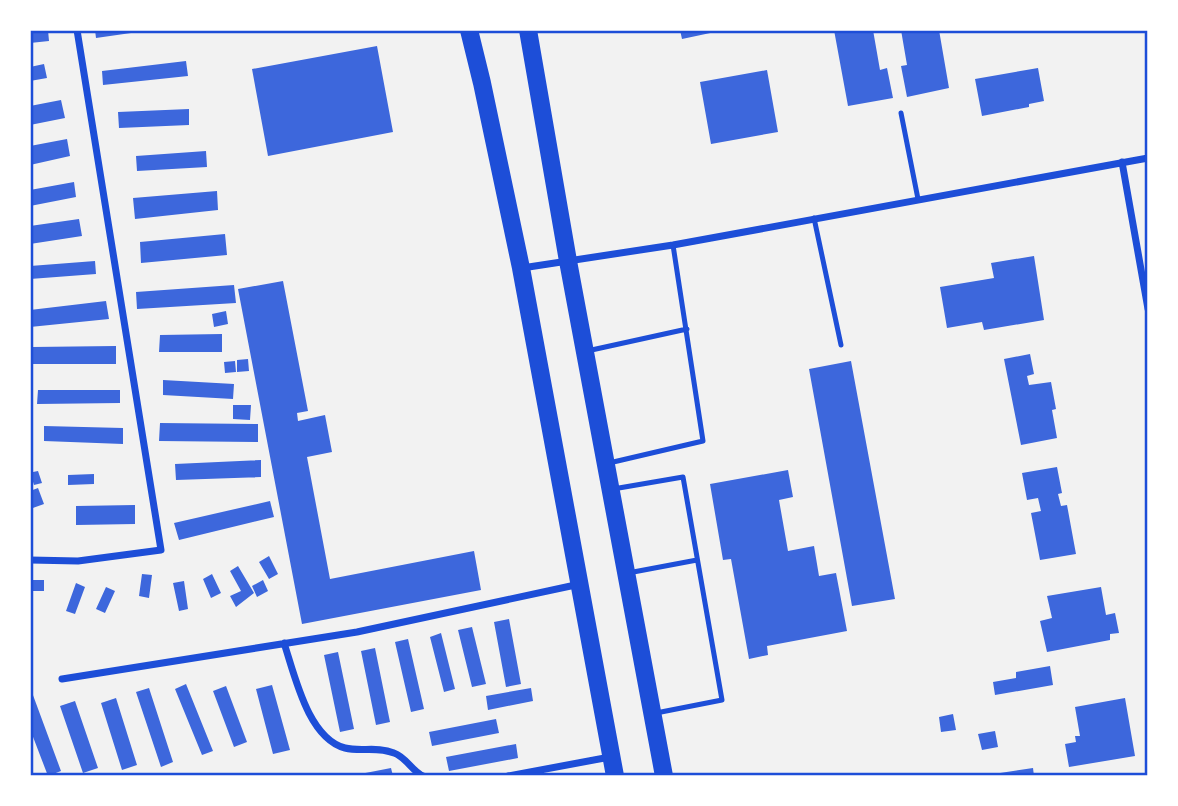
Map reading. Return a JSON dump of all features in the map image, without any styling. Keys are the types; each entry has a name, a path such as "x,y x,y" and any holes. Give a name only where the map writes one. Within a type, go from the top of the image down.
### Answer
{"main road":[{"path":"469,30 521,268 615,776"},
{"path":"528,30 664,776"}],"street":[{"path":"30,560 78,561 161,550 77,30"},
{"path":"521,268 673,245 1148,158"},
{"path":"1122,162 1148,309"},
{"path":"62,679 357,632 580,584"},
{"path":"284,643 300,692 319,731 331,743 347,749 379,748 397,754 423,776"},
{"path":"508,776 611,757"}],"lane":[{"path":"901,113 918,200"},
{"path":"814,218 841,345"},
{"path":"607,464 703,441 673,245"},
{"path":"586,352 687,329"},
{"path":"612,490 683,477 722,700 652,713"},
{"path":"627,573 697,560"}],"building":[{"path":"30,30 48,30 49,41 30,43"},
{"path":"95,30 145,30 145,31 96,38"},
{"path":"680,30 715,30 715,32 682,39"},
{"path":"834,30 873,30 880,70 887,68 893,98 848,106"},
{"path":"901,30 939,30 949,88 907,97 901,66 907,65"},
{"path":"377,46 393,132 268,156 252,69"},
{"path":"186,61 188,76 103,85 102,71"},
{"path":"44,64 47,78 30,81 30,67"},
{"path":"1038,68 1044,101 1029,104 1029,107 982,116 975,79"},
{"path":"767,70 778,132 711,144 700,82"},
{"path":"61,100 65,118 30,125 30,106"},
{"path":"189,109 189,125 119,128 118,112"},
{"path":"67,139 70,156 30,165 30,146"},
{"path":"206,151 207,167 137,171 136,156"},
{"path":"74,182 76,197 30,206 30,190"},
{"path":"217,191 218,210 135,219 133,198"},
{"path":"79,219 82,236 30,244 30,226"},
{"path":"225,234 227,255 141,263 140,242"},
{"path":"1034,256 1044,320 984,330 982,322 947,328 940,287 994,278 991,263"},
{"path":"95,261 96,274 30,279 30,266"},
{"path":"283,281 308,411 297,413 298,421 325,415 332,452 307,457 330,579 474,551 481,590 302,624 238,289"},
{"path":"234,285 236,303 137,309 136,292"},
{"path":"106,301 109,319 30,327 30,310"},
{"path":"226,311 228,324 214,327 212,314"},
{"path":"222,334 222,352 159,352 160,335"},
{"path":"116,346 116,364 32,364 32,347"},
{"path":"1030,354 1034,374 1027,376 1029,385 1051,382 1057,438 1021,445 1004,359"},
{"path":"248,359 249,371 237,372 237,360"},
{"path":"235,361 236,372 225,373 224,362"},
{"path":"851,361 895,599 852,606 809,369"},
{"path":"163,380 234,384 233,399 163,395"},
{"path":"38,390 120,390 120,403 37,404"},
{"path":"233,405 251,405 250,420 233,419"},
{"path":"160,423 258,424 258,442 159,441"},
{"path":"44,426 123,428 123,444 44,441"},
{"path":"261,460 261,477 176,480 175,464"},
{"path":"30,462 33,472 38,471 42,483 34,485"},
{"path":"1057,467 1062,493 1058,494 1061,506 1067,505 1076,554 1040,560 1031,513 1041,511 1038,498 1027,500 1022,473"},
{"path":"788,470 793,497 779,500 788,551 814,546 819,576 836,573 847,631 767,646 768,655 749,659 731,559 723,560 710,484"},
{"path":"94,474 94,484 68,485 68,475"},
{"path":"38,488 44,504 30,509 30,491"},
{"path":"270,501 274,517 179,540 174,523"},
{"path":"135,505 135,524 76,525 76,506"},
{"path":"269,556 278,574 269,579 259,562"},
{"path":"238,566 254,593 236,607 230,596 241,591 230,571"},
{"path":"142,574 152,575 149,598 139,596"},
{"path":"212,574 221,593 211,598 203,579"},
{"path":"30,580 44,580 44,591 30,591"},
{"path":"263,580 268,591 257,597 252,586"},
{"path":"184,581 188,609 179,611 173,583"},
{"path":"76,583 85,587 75,614 66,611"},
{"path":"106,587 115,591 105,613 96,609"},
{"path":"1101,587 1106,615 1115,613 1119,633 1110,634 1110,640 1047,652 1040,621 1052,618 1047,596"},
{"path":"509,619 521,684 506,687 494,622"},
{"path":"472,627 486,684 472,687 458,630"},
{"path":"441,633 455,689 444,692 430,637"},
{"path":"408,639 424,709 411,712 395,642"},
{"path":"375,648 390,722 376,725 361,651"},
{"path":"338,652 354,729 340,732 324,655"},
{"path":"1050,666 1053,685 995,695 993,682 1016,678 1016,672"},
{"path":"186,684 213,751 202,755 175,689"},
{"path":"272,685 290,750 273,754 256,689"},
{"path":"226,686 247,742 234,747 213,691"},
{"path":"30,687 61,771 48,776 30,729"},
{"path":"149,688 173,762 161,767 136,692"},
{"path":"531,688 533,701 488,710 486,696"},
{"path":"116,698 137,765 122,770 101,703"},
{"path":"1125,698 1135,756 1069,767 1065,744 1076,742 1075,736 1080,736 1075,707"},
{"path":"75,701 98,768 83,773 60,706"},
{"path":"953,714 956,730 941,732 939,717"},
{"path":"496,719 499,733 432,746 429,732"},
{"path":"995,731 998,747 982,750 978,734"},
{"path":"516,744 518,758 449,771 446,757"},
{"path":"391,768 393,776 355,776 355,775"},
{"path":"1033,768 1034,776 987,776 987,775"}]}
